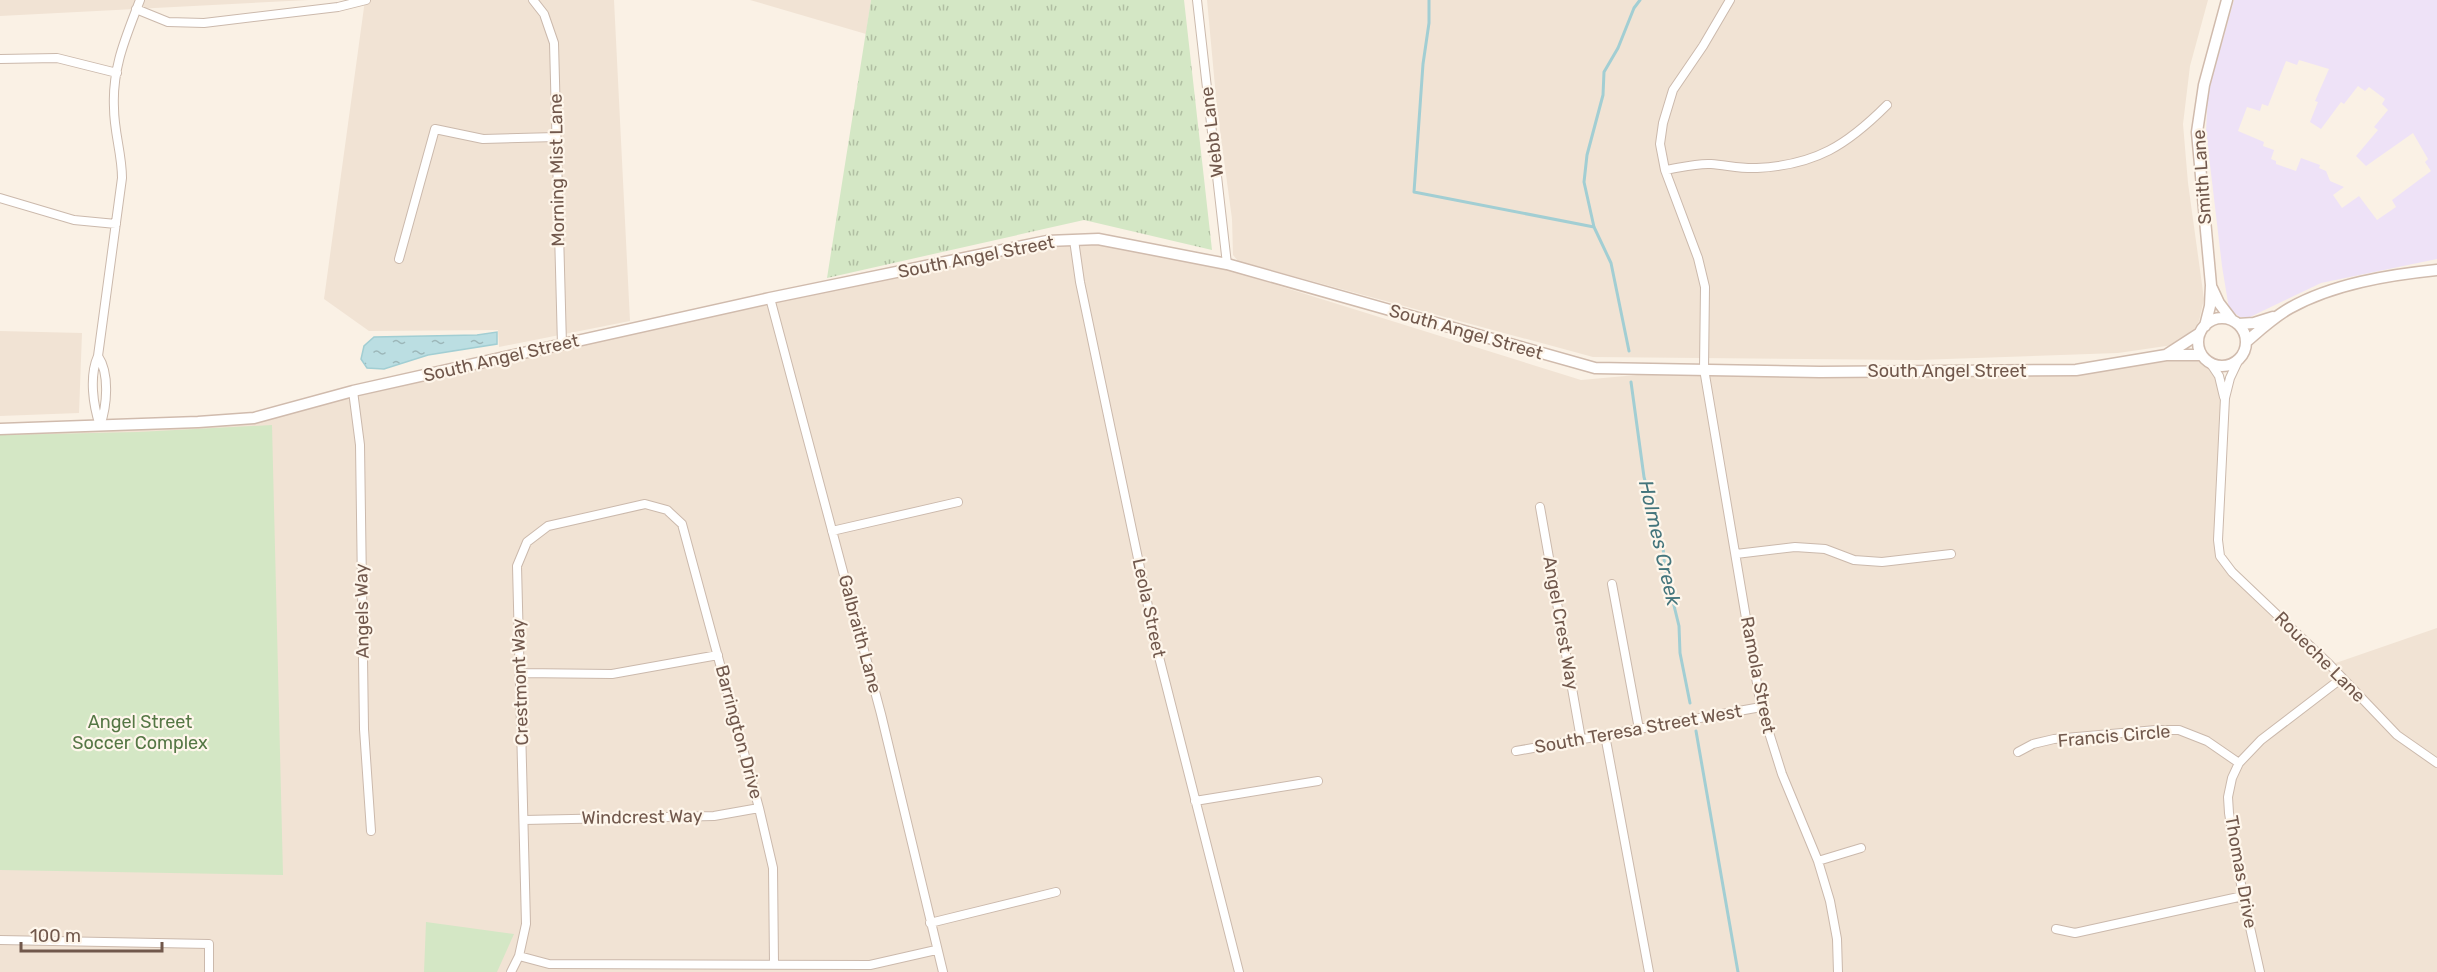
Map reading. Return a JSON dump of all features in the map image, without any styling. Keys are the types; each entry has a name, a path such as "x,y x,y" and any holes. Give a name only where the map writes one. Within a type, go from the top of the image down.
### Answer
{"street":[{"path":"100,426 94,411 93,366 98,356 122,171 114,109 117,73 122,43 140,0"},
{"path":"136,9 168,21 204,23 338,7 366,0"},
{"name":"Morning Mist Lane","path":"533,0 544,14 554,43 562,345"},
{"name":"Webb Lane","path":"1197,0 1227,264"},
{"name":"Ramola Street","path":"1730,0 1703,46 1672,90 1660,144 1665,170 1698,258 1704,286 1704,369 1761,707 1782,774 1818,861 1832,911 1837,939 1838,972"},
{"name":"Smith Lane","path":"2202,329 2210,306 2211,285 2197,132 2204,86 2227,0"},
{"path":"0,59 57,58 117,73"},
{"path":"1665,170 1708,164 1756,168 1788,164 1822,155 1859,133 1887,105"},
{"path":"399,259 435,129 483,139 556,137"},
{"path":"0,198 74,220 116,224"},
{"name":"South Angel Street","path":"0,429 254,418 352,391 770,298 1047,241 1098,239 1227,264 1595,368 1820,372 2076,370 2166,355 2201,355"},
{"name":"Leola Street","path":"1074,240 1080,282 1157,650 1239,972"},
{"path":"2225,398 2219,376 2201,355 2198,340 2202,329 2218,319 2254,323 2276,316 2318,295 2347,286 2437,270"},
{"name":"Smith Lane","path":"2211,285 2219,303 2235,322"},
{"name":"Galbraith Lane","path":"770,298 883,722 943,972"},
{"path":"2246,342 2276,316"},
{"path":"2225,398 2230,378 2246,349 2242,329 2235,322"},
{"name":"South Angel Street","path":"2166,355 2202,329"},
{"path":"2211,364 2225,366 2238,361"},
{"name":"Angels Way","path":"352,391 360,445 364,729 371,831"},
{"name":"Roueche Lane","path":"2225,398 2218,540 2220,556 2232,572 2286,622 2397,735 2437,763"},
{"path":"832,531 958,502"},
{"name":"Crestmont Way","path":"511,972 519,956 526,924 517,566 527,542 548,526 645,504 668,510"},
{"name":"Angel Crest Way","path":"1540,507 1581,739"},
{"name":"Barrington Drive","path":"668,510 682,524 759,808 773,868 774,964"},
{"path":"1736,554 1795,547 1825,549 1854,560 1882,562 1951,554"},
{"path":"1612,584 1639,729"},
{"path":"520,673 612,674 718,655"},
{"name":"Thomas Drive","path":"2260,972 2243,896 2228,797 2239,763 2261,740 2342,678"},
{"name":"South Teresa Street West","path":"1516,751 1761,707"},
{"name":"Francis Circle","path":"2018,752 2033,744 2054,739 2179,730 2207,741 2239,763"},
{"path":"1605,735 1649,972"},
{"path":"1195,801 1318,781"},
{"name":"Windcrest Way","path":"524,820 714,816 759,808"},
{"path":"1818,861 1862,848"},
{"path":"930,923 1056,892"},
{"path":"2056,929 2075,933 2243,896"},
{"path":"0,940 209,944 209,972"},
{"path":"519,956 549,964 870,965 936,950"}],"shaded area":[{"path":"0,0 309,0 0,16"},
{"path":"365,0 614,0 630,321 499,347 498,330 369,331 324,299"},
{"path":"750,0 871,0 866,34"},
{"path":"1207,0 2208,0 2190,66 2183,124 2188,183 2204,299 2199,321 2192,333 2173,345 2118,353 1918,360 1593,357 1238,261 1233,255 1232,219 1217,108"},
{"path":"2234,0 2437,0 2437,259 2321,283 2250,317 2240,317 2229,309 2222,266 2206,131 2208,93","holes":["2299,60 2329,69 2315,101 2318,102 2310,122 2321,129 2341,102 2344,104 2358,86 2365,91 2369,87 2385,99 2382,104 2388,110 2374,127 2378,130 2356,156 2366,166 2413,133 2428,159 2425,162 2431,171 2392,200 2396,207 2377,220 2359,196 2342,208 2333,195 2344,187 2330,181 2326,171 2319,168 2320,165 2301,158 2296,171 2276,164 2276,161 2271,159 2274,150 2263,146 2264,142 2238,131 2247,107 2260,111 2262,104 2268,106 2286,61 2297,65"]},
{"path":"1074,240 1171,252 1581,380 1704,369 2076,370 2201,355 2211,364 2225,398 2220,556 2330,665 2437,628 2437,972 0,972 0,429 254,418 770,298"},
{"path":"0,331 82,333 79,413 0,416"}],"green space":[{"path":"871,0 1184,0 1212,250 1084,220 827,278"},
{"name":"Angel Street Soccer Complex","path":"272,425 283,875 0,870 0,435 138,432"},
{"path":"426,922 514,934 497,972 424,972"}],"water":[{"path":"497,332 497,344 428,355 384,369 367,368 361,359 364,346 374,337 477,335"}],"waterway":[{"path":"1429,0 1414,192 1594,227"},
{"name":"Holmes Creek","path":"1629,351 1611,263 1594,227 1584,182 1587,155 1603,95 1604,72 1640,0"},
{"name":"Holmes Creek","path":"1631,382 1644,477 1663,547 1665,569 1679,626 1680,653 1690,703"},
{"name":"Holmes Creek","path":"1696,731 1738,972"}]}
